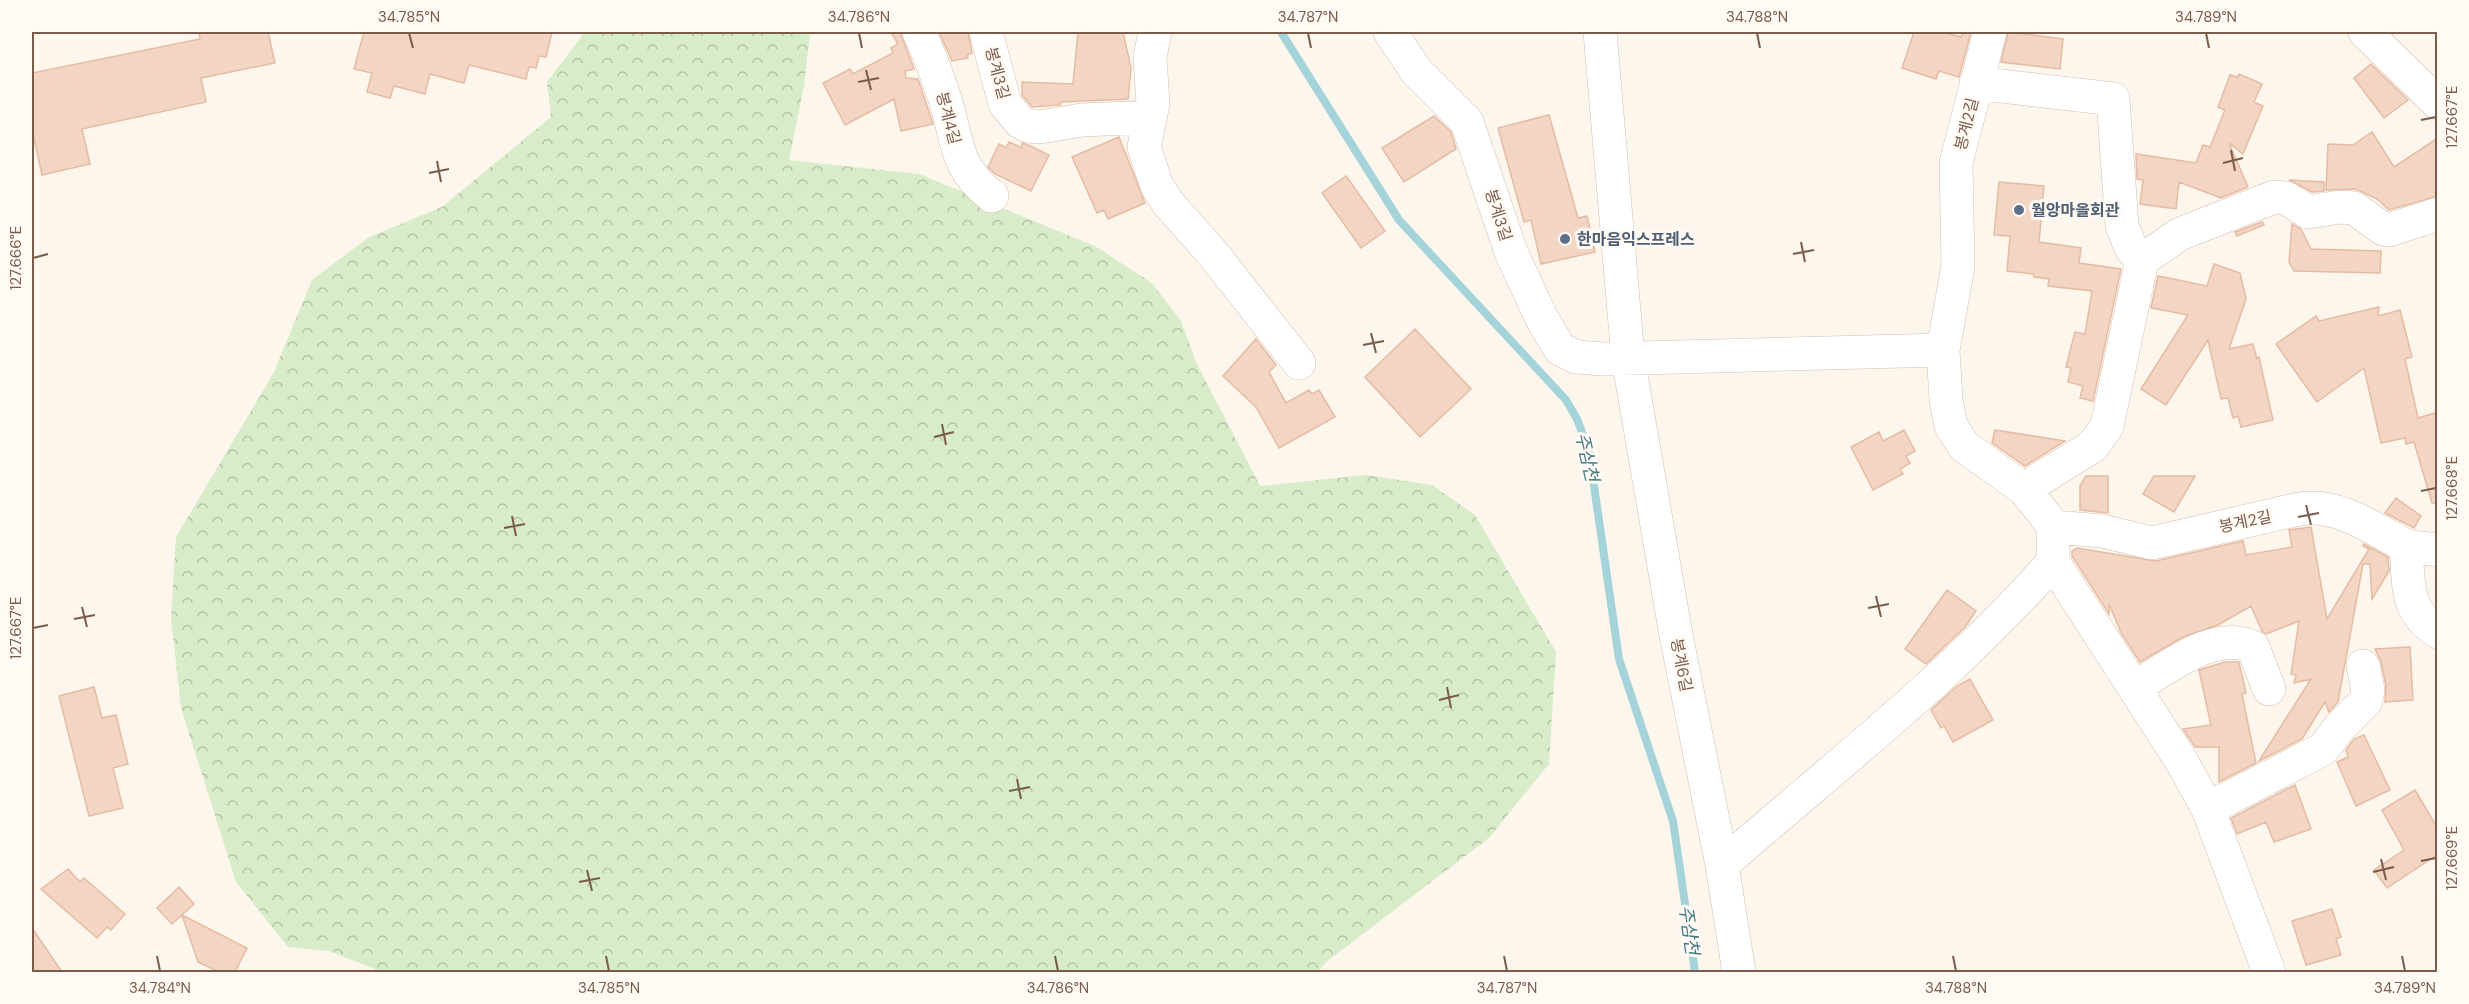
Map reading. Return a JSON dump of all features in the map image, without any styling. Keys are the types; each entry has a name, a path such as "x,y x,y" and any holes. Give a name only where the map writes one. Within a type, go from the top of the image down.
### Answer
{"street":[{"name":"봉계4길","path":"919,32 944,95 960,157 978,185 992,196"},
{"name":"봉계3길","path":"986,32 1005,104 1011,114 1028,126 1055,126 1082,120 1150,117"},
{"path":"1155,32 1150,57 1153,104 1145,154 1161,194 1213,254 1299,363"},
{"name":"봉계3길","path":"1390,32 1416,72 1467,122 1511,252 1541,317 1560,349 1567,355 1588,359 1943,350"},
{"path":"1600,32 1628,358"},
{"name":"봉계2길","path":"1990,32 1956,163 1958,266 1943,350 1946,400 1951,426 1964,446 2024,489 2053,527 2102,531 2152,543 2316,506 2342,512 2406,546"},
{"path":"2366,32 2438,103"},
{"name":"봉계2길","path":"1976,83 2113,99 2122,226 2131,248 2142,261"},
{"path":"2024,489 2093,446 2102,436 2107,426 2142,261 2180,234 2274,197 2286,198 2308,212 2340,207 2354,208 2383,229 2389,230 2438,214"},
{"name":"봉계6길","path":"1628,358 1676,635 1722,865 1739,972"},
{"path":"2053,527 2053,562 2135,687 2208,809 2269,972"},
{"path":"2438,550 2406,546 2414,611 2419,619 2438,632"},
{"path":"1722,865 1932,682 2020,600 2053,562"},
{"path":"2135,687 2190,655 2233,641 2253,647 2270,689"},
{"path":"2208,809 2324,749 2339,728 2366,701 2368,690 2363,666"}],"green space":[{"path":"585,32 810,32 804,86 789,160 919,174 1095,246 1152,283 1181,321 1197,364 1260,486 1367,475 1432,485 1475,515 1556,652 1549,764 1489,838 1326,962 1318,972 376,972 375,969 329,951 288,947 236,882 181,708 171,618 176,537 273,374 312,280 369,237 442,207 551,117 547,82"}],"building":[{"path":"199,32 268,32 275,63 201,78 206,102 82,129 90,164 42,175 32,129 32,73 200,39"},
{"path":"364,32 552,32 546,57 539,56 536,68 529,67 526,79 469,65 464,83 430,74 425,94 394,86 390,98 367,92 372,73 354,69"},
{"path":"891,32 900,32 914,69 905,71 906,78 918,79 933,124 901,131 894,99 845,125 823,83 850,69 853,74 893,53 891,48 898,44"},
{"path":"939,32 968,32 972,53 967,55 968,58 952,61"},
{"path":"1078,32 1123,32 1131,68 1128,99 1061,102 1060,105 1032,107 1022,95 1022,82 1073,84"},
{"path":"1914,32 1942,32 1961,37 1963,32 1971,32 1959,77 1939,71 1936,79 1902,68"},
{"path":"2008,32 2063,39 2060,69 2001,62"},
{"path":"2371,64 2408,100 2384,118 2354,78"},
{"path":"2239,74 2262,84 2254,102 2263,106 2243,154 2229,143 2248,187 2221,198 2179,182 2176,209 2140,204 2143,180 2137,179 2136,154 2196,163 2203,145 2210,147 2225,110 2218,107 2230,75 2238,77"},
{"path":"1549,115 1578,218 1587,216 1595,252 1541,264 1531,220 1524,222 1498,128"},
{"path":"1434,116 1451,132 1456,149 1404,182 1382,148"},
{"path":"2372,132 2394,167 2438,138 2438,196 2389,210 2377,199 2356,189 2326,190 2328,144 2353,145"},
{"path":"1119,137 1145,203 1108,219 1104,210 1097,213 1072,157"},
{"path":"1009,142 1022,148 1022,143 1049,155 1031,191 995,174 988,167 999,144 1006,148"},
{"path":"1346,176 1385,231 1361,248 1322,193"},
{"path":"2289,180 2324,182 2324,191 2312,192"},
{"path":"1999,182 2044,186 2039,242 2081,248 2079,263 2121,269 2093,401 2080,398 2083,386 2068,382 2071,368 2066,367 2075,332 2085,334 2092,291 2048,286 2049,279 2034,277 2034,274 2007,271 2010,236 1994,235"},
{"path":"2262,222 2264,225 2237,236 2235,232"},
{"path":"2292,224 2301,229 2311,249 2381,251 2380,273 2294,271 2289,262"},
{"path":"2214,264 2240,273 2246,299 2229,349 2253,344 2257,359 2259,357 2273,420 2241,427 2238,416 2233,418 2228,398 2221,399 2208,340 2166,405 2141,389 2188,315 2151,308 2158,276 2207,286"},
{"path":"2379,307 2378,316 2400,310 2412,357 2405,359 2418,418 2438,412 2438,503 2432,503 2414,442 2406,444 2405,438 2381,443 2364,368 2317,402 2276,344 2316,316 2319,321"},
{"path":"1415,329 1471,389 1420,437 1365,377"},
{"path":"1256,339 1276,365 1269,372 1286,403 1309,390 1312,394 1319,390 1335,417 1279,448 1256,407 1223,376"},
{"path":"1904,430 1915,451 1906,456 1910,463 1900,469 1903,474 1873,490 1851,447 1879,432 1883,441"},
{"path":"1995,430 2065,441 2025,466 1992,443"},
{"path":"2086,476 2108,476 2108,513 2080,510 2080,486"},
{"path":"2154,476 2195,476 2174,512 2143,494"},
{"path":"2396,498 2421,516 2414,528 2385,513"},
{"path":"2311,527 2327,619 2369,549 2363,546 2364,544 2388,557 2389,571 2372,599 2370,564 2363,564 2338,702 2329,712 2325,702 2302,739 2259,761 2311,679 2294,683 2296,675 2291,674 2299,621 2266,634 2262,631 2251,606 2218,625 2183,637 2140,662 2121,633 2109,604 2109,614 2072,556 2072,551 2077,548 2156,561 2243,541 2246,555 2292,547 2289,530"},
{"path":"1947,590 1976,611 1965,627 1926,664 1905,649"},
{"path":"2410,647 2413,700 2385,702 2386,686 2381,662 2375,649"},
{"path":"2225,662 2239,662 2246,693 2242,694 2256,763 2219,782 2219,747 2195,747 2183,729 2211,725 2199,670"},
{"path":"1970,679 1993,720 1953,742 1944,726 1941,728 1931,710 1957,686"},
{"path":"94,687 102,718 116,715 128,764 113,768 123,808 89,816 59,696"},
{"path":"2364,735 2390,790 2356,806 2337,762 2348,757 2346,750 2354,739"},
{"path":"2295,785 2311,829 2274,842 2266,822 2237,834 2231,818"},
{"path":"2415,790 2438,829 2438,854 2387,888 2374,870 2404,850 2382,810"},
{"path":"68,869 80,882 84,878 125,914 111,930 107,927 97,938 41,889"},
{"path":"179,887 194,904 172,924 157,908"},
{"path":"2332,909 2341,937 2336,939 2341,955 2306,965 2292,921"},
{"path":"182,915 247,948 235,972 219,972 198,962"},
{"path":"32,928 62,972 32,972"}],"waterway":[{"name":"주삼천","path":"1281,32 1399,220 1566,400 1577,419 1589,451 1619,659 1673,821 1695,972"}],"place":[{"name":"월앙마을회관","path":"2019,210"},
{"name":"한마음익스프레스","path":"1565,239"}]}
